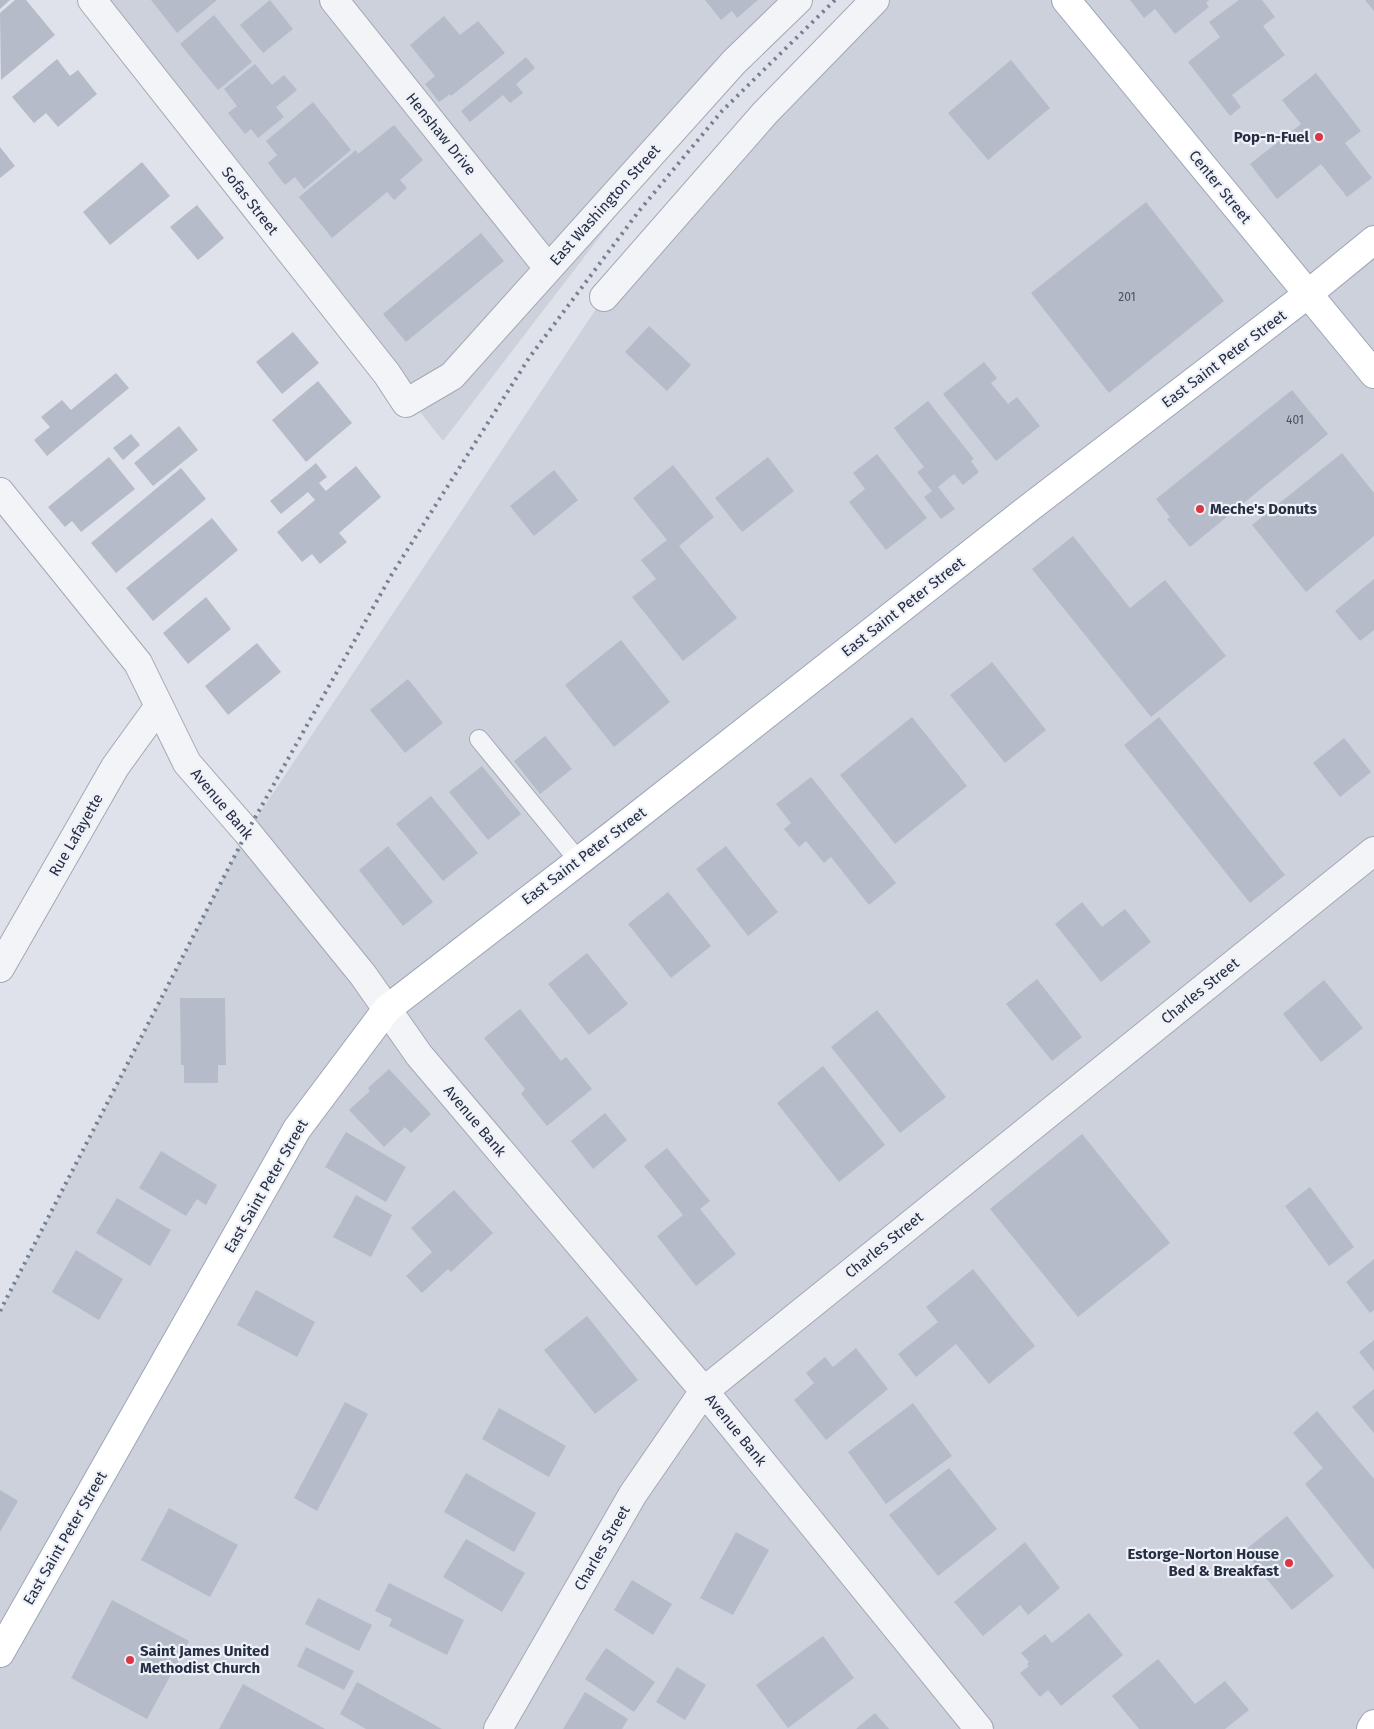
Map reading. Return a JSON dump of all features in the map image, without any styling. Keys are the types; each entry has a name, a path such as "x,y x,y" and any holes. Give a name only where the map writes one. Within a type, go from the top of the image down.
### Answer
{"main road":[{"name":"Center Street","path":"1066,0 1374,374"},
{"name":"East Saint Peter Street","path":"0,1653 297,1129 387,1009 1021,514 1308,294 1374,240"},
{"path":"1371,1729 1374,1724"}],"street":[{"name":"Sofas Street","path":"92,0 386,374 406,403"},
{"name":"Henshaw Drive","path":"334,0 548,268"},
{"name":"East Washington Street","path":"406,403 452,376 734,62 798,0"},
{"path":"604,297 765,113 875,0"},
{"name":"Avenue Bank","path":"0,492 138,663 187,763 253,840 362,975 419,1055 704,1390 979,1729"},
{"name":"Rue Lafayette","path":"0,968 115,767 159,706"},
{"name":"Charles Street","path":"498,1729 633,1494 704,1390 1374,850"}],"lane":[{"path":"479,739 578,860"}],"shaded area":[{"path":"93,0 810,0 734,62 443,441"},
{"path":"865,0 1374,0 1374,1729 0,1729 0,1312 247,832 604,297"}],"building":[{"path":"0,0 10,0 0,9"},
{"path":"15,0 26,0 55,35 1,80 0,13"},
{"path":"151,0 217,0 177,33"},
{"path":"270,0 293,29 263,53 240,25"},
{"path":"705,0 758,0 737,18 732,11 721,20"},
{"path":"1130,0 1209,0 1206,3 1209,7 1175,34 1155,9 1144,18"},
{"path":"1239,0 1262,0 1275,17 1263,26 1285,55 1232,95 1241,107 1230,116 1188,62 1220,37 1209,22"},
{"path":"1365,0 1374,0 1374,11"},
{"path":"214,15 252,62 218,90 180,44"},
{"path":"444,16 460,35 478,21 505,53 451,96 450,94 439,102 425,84 435,76 410,45"},
{"path":"526,57 535,68 516,84 523,93 510,103 503,95 470,122 461,111"},
{"path":"57,59 70,76 78,70 97,94 58,127 46,113 34,123 12,97"},
{"path":"1011,60 1050,108 988,160 948,113"},
{"path":"255,64 272,85 284,75 297,90 276,107 284,117 258,138 251,129 245,134 228,113 237,106 224,89"},
{"name":"Pop-n-Fuel","path":"1316,73 1361,131 1345,143 1372,178 1347,197 1321,164 1277,199 1250,164 1301,124 1282,100"},
{"path":"313,102 351,150 304,189 295,177 285,185 268,163 277,155 266,141"},
{"path":"394,125 423,160 400,180 407,188 394,200 387,192 332,238 299,197 356,150 358,154"},
{"path":"0,147 15,166 0,178"},
{"path":"142,162 170,196 110,245 83,212"},
{"path":"1146,202 1224,301 1109,393 1031,293"},
{"path":"197,205 224,238 198,260 170,227"},
{"path":"481,233 504,261 406,342 383,314"},
{"path":"649,326 691,365 667,391 625,352"},
{"path":"293,332 319,363 282,394 256,362"},
{"path":"984,362 997,378 991,383 1008,404 1017,397 1040,426 996,461 943,394"},
{"path":"116,373 129,388 47,456 34,440 50,427 41,417 62,400 71,410"},
{"path":"318,381 352,423 306,462 272,420"},
{"path":"1292,390 1328,434 1190,547 1167,519 1170,517 1156,499"},
{"path":"928,401 974,459 971,461 979,472 963,485 954,474 938,487 955,509 941,519 924,497 932,491 917,472 924,467 894,428"},
{"path":"179,426 198,450 153,486 134,463"},
{"path":"131,434 140,445 123,460 113,448"},
{"path":"1342,453 1374,493 1374,536 1306,592 1252,525"},
{"path":"877,454 927,518 886,550 849,502 865,489 853,473"},
{"path":"109,457 135,489 81,532 72,521 65,527 48,507"},
{"path":"768,457 794,491 742,532 715,498"},
{"path":"316,463 327,477 319,483 326,491 356,466 381,497 339,533 347,542 320,564 312,554 302,562 277,532 315,500 308,492 281,514 270,501"},
{"path":"673,465 714,517 679,546 737,618 683,661 632,597 656,579 641,560 667,540 633,498"},
{"path":"181,468 206,499 116,573 91,543"},
{"path":"554,470 578,500 534,536 510,506"},
{"path":"212,518 238,550 153,621 126,588"},
{"path":"1073,536 1130,608 1165,580 1226,656 1151,717 1032,569"},
{"path":"1374,579 1374,630 1360,641 1335,611"},
{"path":"206,597 231,629 188,664 163,633"},
{"path":"621,640 670,702 614,747 565,685"},
{"path":"257,643 281,672 228,715 205,686"},
{"path":"992,662 1046,730 1005,763 950,695"},
{"path":"408,679 443,723 405,753 370,710"},
{"path":"912,717 967,786 895,844 840,775"},
{"path":"1159,717 1285,875 1250,903 1124,745"},
{"path":"545,736 572,769 540,794 514,761"},
{"path":"1344,738 1371,772 1340,797 1313,763"},
{"path":"482,766 521,814 488,840 449,792"},
{"path":"811,777 896,883 869,905 831,857 824,863 806,841 799,847 784,829 791,823 776,804"},
{"path":"431,796 478,853 443,881 396,824"},
{"path":"388,846 433,902 403,926 359,870"},
{"path":"726,846 778,912 748,936 696,869"},
{"path":"668,892 711,946 671,978 628,924"},
{"path":"1082,902 1102,927 1125,909 1151,942 1101,982 1055,924"},
{"path":"587,953 628,1004 589,1035 548,984"},
{"path":"1037,979 1082,1037 1052,1061 1006,1004"},
{"path":"1324,980 1363,1028 1321,1062 1283,1014"},
{"path":"180,998 225,998 226,1065 218,1065 218,1083 184,1083 184,1065 181,1065"},
{"path":"520,1009 561,1061 566,1057 592,1089 547,1126 521,1094 525,1089 484,1038"},
{"path":"877,1010 946,1097 900,1133 831,1047"},
{"path":"823,1066 885,1145 839,1182 777,1103"},
{"path":"389,1069 431,1114 411,1133 405,1127 384,1147 349,1110 370,1091 368,1088"},
{"path":"605,1113 627,1140 593,1169 571,1141"},
{"path":"346,1132 406,1167 386,1202 325,1167"},
{"path":"1082,1134 1170,1243 1078,1317 990,1209"},
{"path":"667,1148 710,1201 700,1209 736,1254 696,1286 657,1236 683,1215 644,1166"},
{"path":"161,1151 217,1185 206,1205 197,1199 186,1216 139,1188"},
{"path":"1310,1187 1354,1247 1329,1266 1285,1206"},
{"path":"454,1190 493,1233 451,1272 448,1269 422,1293 406,1276 432,1252 411,1228"},
{"path":"356,1195 392,1215 371,1257 333,1237"},
{"path":"117,1198 171,1230 150,1266 96,1233"},
{"path":"76,1250 123,1279 99,1320 52,1292"},
{"path":"1374,1259 1374,1310 1370,1313 1346,1282"},
{"path":"973,1269 1035,1346 989,1384 956,1344 916,1377 898,1354 938,1322 926,1307"},
{"path":"256,1290 315,1322 297,1357 237,1325"},
{"path":"587,1316 638,1380 595,1414 544,1350"},
{"path":"1374,1340 1374,1371 1359,1352"},
{"path":"856,1348 888,1389 826,1440 794,1400 814,1383 806,1373 825,1357 833,1367"},
{"path":"1374,1389 1374,1433 1352,1407"},
{"path":"345,1402 368,1414 317,1511 294,1498"},
{"path":"913,1403 952,1456 886,1504 848,1452"},
{"path":"499,1408 566,1446 549,1477 482,1439"},
{"path":"1317,1411 1374,1479 1374,1570 1305,1484 1323,1468 1293,1433"},
{"path":"949,1468 997,1529 938,1576 889,1515"},
{"path":"466,1473 536,1513 514,1552 444,1512"},
{"path":"0,1490 18,1501 0,1532"},
{"path":"169,1508 238,1545 210,1597 141,1560"},
{"name":"Estorge-Norton House Bed & Breakfast","path":"1287,1516 1334,1576 1292,1610 1244,1551"},
{"path":"736,1532 769,1550 733,1615 700,1598"},
{"path":"466,1539 525,1573 502,1612 443,1577"},
{"path":"1025,1542 1060,1588 1028,1615 1020,1605 983,1636 954,1602"},
{"path":"632,1580 672,1604 653,1635 614,1610"},
{"path":"389,1583 464,1620 447,1655 389,1626 392,1619 375,1611"},
{"path":"318,1598 372,1625 359,1651 305,1624"},
{"name":"Saint James United Methodist Church","path":"112,1600 189,1641 147,1719 71,1678"},
{"path":"1089,1613 1123,1655 1061,1706 1048,1690 1040,1697 1020,1673 1029,1666 1027,1664 1029,1662 1021,1653 1045,1634 1052,1643"},
{"path":"823,1636 854,1678 788,1728 756,1685"},
{"path":"306,1647 354,1671 344,1690 297,1666"},
{"path":"606,1648 655,1682 634,1712 585,1679"},
{"path":"1158,1659 1195,1704 1225,1681 1249,1710 1225,1729 1139,1729 1112,1696"},
{"path":"677,1667 706,1685 685,1720 656,1702"},
{"path":"357,1682 442,1729 366,1729 340,1714"},
{"path":"243,1684 325,1729 219,1729"},
{"path":"585,1692 628,1719 622,1729 563,1729"},
{"path":"875,1713 889,1729 856,1729"}],"railway":[{"path":"0,1311 247,832 392,574 529,358 639,211 722,111 835,0"}],"place":[{"name":"Pop-n-Fuel","path":"1319,137"},
{"name":"Meche's Donuts","path":"1200,509"},
{"name":"Estorge-Norton House Bed & Breakfast","path":"1289,1563"},
{"name":"Saint James United Methodist Church","path":"130,1660"}]}
